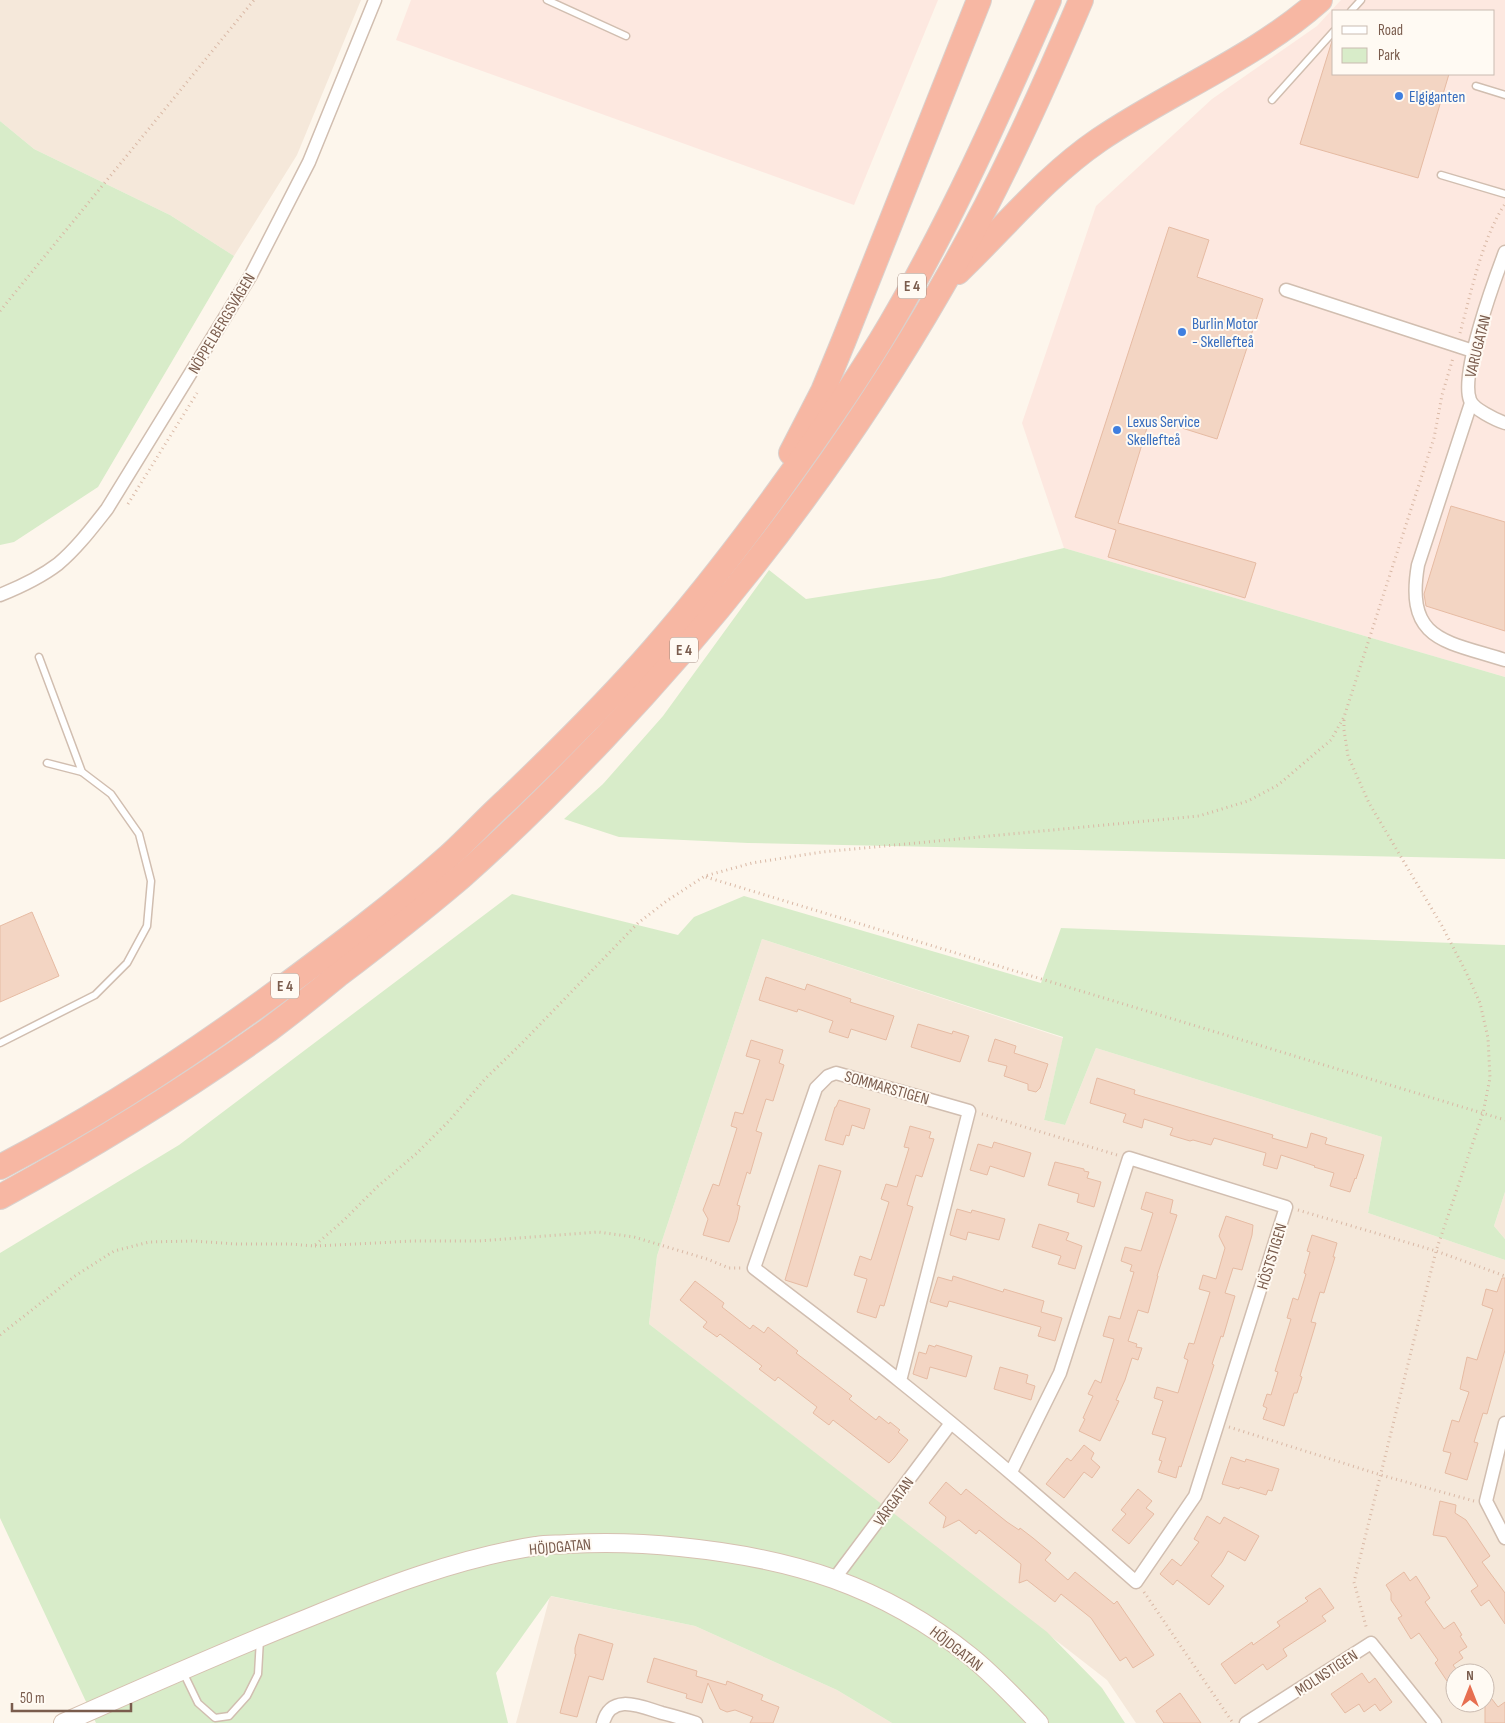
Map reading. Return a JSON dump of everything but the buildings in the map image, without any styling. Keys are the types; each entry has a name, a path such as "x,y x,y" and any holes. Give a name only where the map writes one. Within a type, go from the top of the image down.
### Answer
{"highway":[{"path":"737,549 823,391 979,0"},
{"name":"E 4","path":"0,1167 106,1108 173,1065 339,946 448,856 610,698 654,650 737,549 811,447 888,328 933,248 973,168 1049,0"},
{"name":"E 4","path":"0,1197 53,1168 173,1094 266,1031 409,921 464,874 557,787 700,633 810,492 900,358 942,288 1008,161 1081,0"},
{"path":"942,288 1062,167 1100,139 1250,50 1304,14 1320,0"}],"street":[{"name":"NÖPPELBERGSVÄGEN","path":"0,595 20,587 58,564 84,538 107,509 251,275 309,162 375,0"},
{"name":"VARUGATAN","path":"1471,403 1467,389 1473,351 1505,252"},
{"path":"1286,290 1473,351"},
{"path":"1505,422 1486,414 1471,403 1418,565 1415,588 1421,621 1426,628 1456,644 1505,660"},
{"name":"SOMMARSTIGEN","path":"754,1268 816,1088 828,1076 836,1073 969,1110"},
{"path":"900,1380 969,1110"},
{"path":"1011,1472 1060,1373 1128,1158"},
{"name":"HÖSTSTIGEN","path":"1128,1158 1286,1207 1195,1496 1136,1582"},
{"path":"754,1268 900,1380 1011,1472 1136,1582"},
{"name":"VÅRGATAN","path":"835,1578 951,1423"},
{"path":"1505,1424 1486,1502 1505,1538"},
{"name":"HÖJDGATAN","path":"63,1723 260,1637 356,1598 429,1573 485,1556 538,1546 602,1542 711,1550 778,1561 835,1578 883,1599 930,1627 971,1656 1010,1692 1039,1723"},
{"name":"MOLNSTIGEN","path":"1246,1723 1371,1643 1434,1723"},
{"path":"604,1723 611,1708 621,1704 633,1704 696,1723"}],"lane":[{"path":"546,0 626,36"},
{"path":"1353,10 1361,0"},
{"path":"1272,100 1332,33"},
{"path":"1476,86 1505,95"},
{"path":"1441,175 1505,194"},
{"path":"39,657 82,772"},
{"path":"0,1043 95,995 127,963 147,926 151,881 139,834 111,794 82,772 47,763"},
{"path":"182,1671 198,1703 215,1718 229,1716 247,1696 258,1674 260,1637"}],"path":[{"path":"0,311 254,0"},
{"path":"314,1246 343,1221 377,1187 418,1153 449,1121 485,1079 638,924 668,900 705,876 752,863 822,852 1199,816 1248,802 1278,784 1331,740 1344,717 1434,438 1442,395 1483,252 1497,215 1505,204"},
{"path":"1344,717 1348,756 1369,802 1442,926 1480,1003 1488,1038 1490,1078 1483,1113 1436,1251 1354,1582 1371,1643"},
{"path":"705,876 1505,1120"},
{"path":"969,1110 1128,1158"},
{"path":"1286,1207 1436,1251 1505,1276"},
{"path":"0,1335 75,1276 114,1251 149,1242 193,1241 314,1246 412,1241 479,1241 598,1232 634,1237 707,1259 729,1268 754,1268"},
{"path":"1218,1424 1381,1475 1473,1501 1486,1502"},
{"path":"1136,1582 1233,1723"}],"shaded area":[{"path":"0,0 361,0 297,155 234,256 170,215 34,149 0,121"},
{"path":"411,0 938,0 854,205 396,40"},
{"path":"1341,0 1505,0 1505,677 1064,548 1022,423 1096,206 1212,99 1317,26"},
{"path":"762,939 1063,1038 1044,1120 1065,1125 1096,1048 1382,1137 1368,1213 1505,1260 1505,1723 1136,1723 1107,1680 649,1324 657,1256"},
{"path":"1505,1192 1505,1239 1494,1226"},
{"path":"550,1596 695,1626 837,1690 892,1723 516,1723"}],"green space":[{"path":"0,121 34,149 170,215 234,256 98,487 14,542 0,545"},
{"path":"1064,548 1505,677 1505,859 748,843 619,837 564,819 603,784 663,716 769,570 806,599 940,578"},
{"path":"512,894 678,935 694,917 744,896 1041,983 1061,928 1505,945 1505,1192 1494,1226 1505,1239 1505,1260 1368,1213 1382,1137 1096,1048 1065,1125 1044,1120 1063,1037 762,939 657,1256 649,1324 1047,1632 1102,1688 1125,1723 892,1723 837,1690 695,1626 551,1596 496,1673 508,1723 96,1723 0,1518 0,1253 179,1145"}],"place":[{"name":"Elgiganten","path":"1399,96"},
{"name":"Burlin Motor - Skellefteå","path":"1182,332"},
{"name":"Lexus Service Skellefteå","path":"1117,430"}]}
